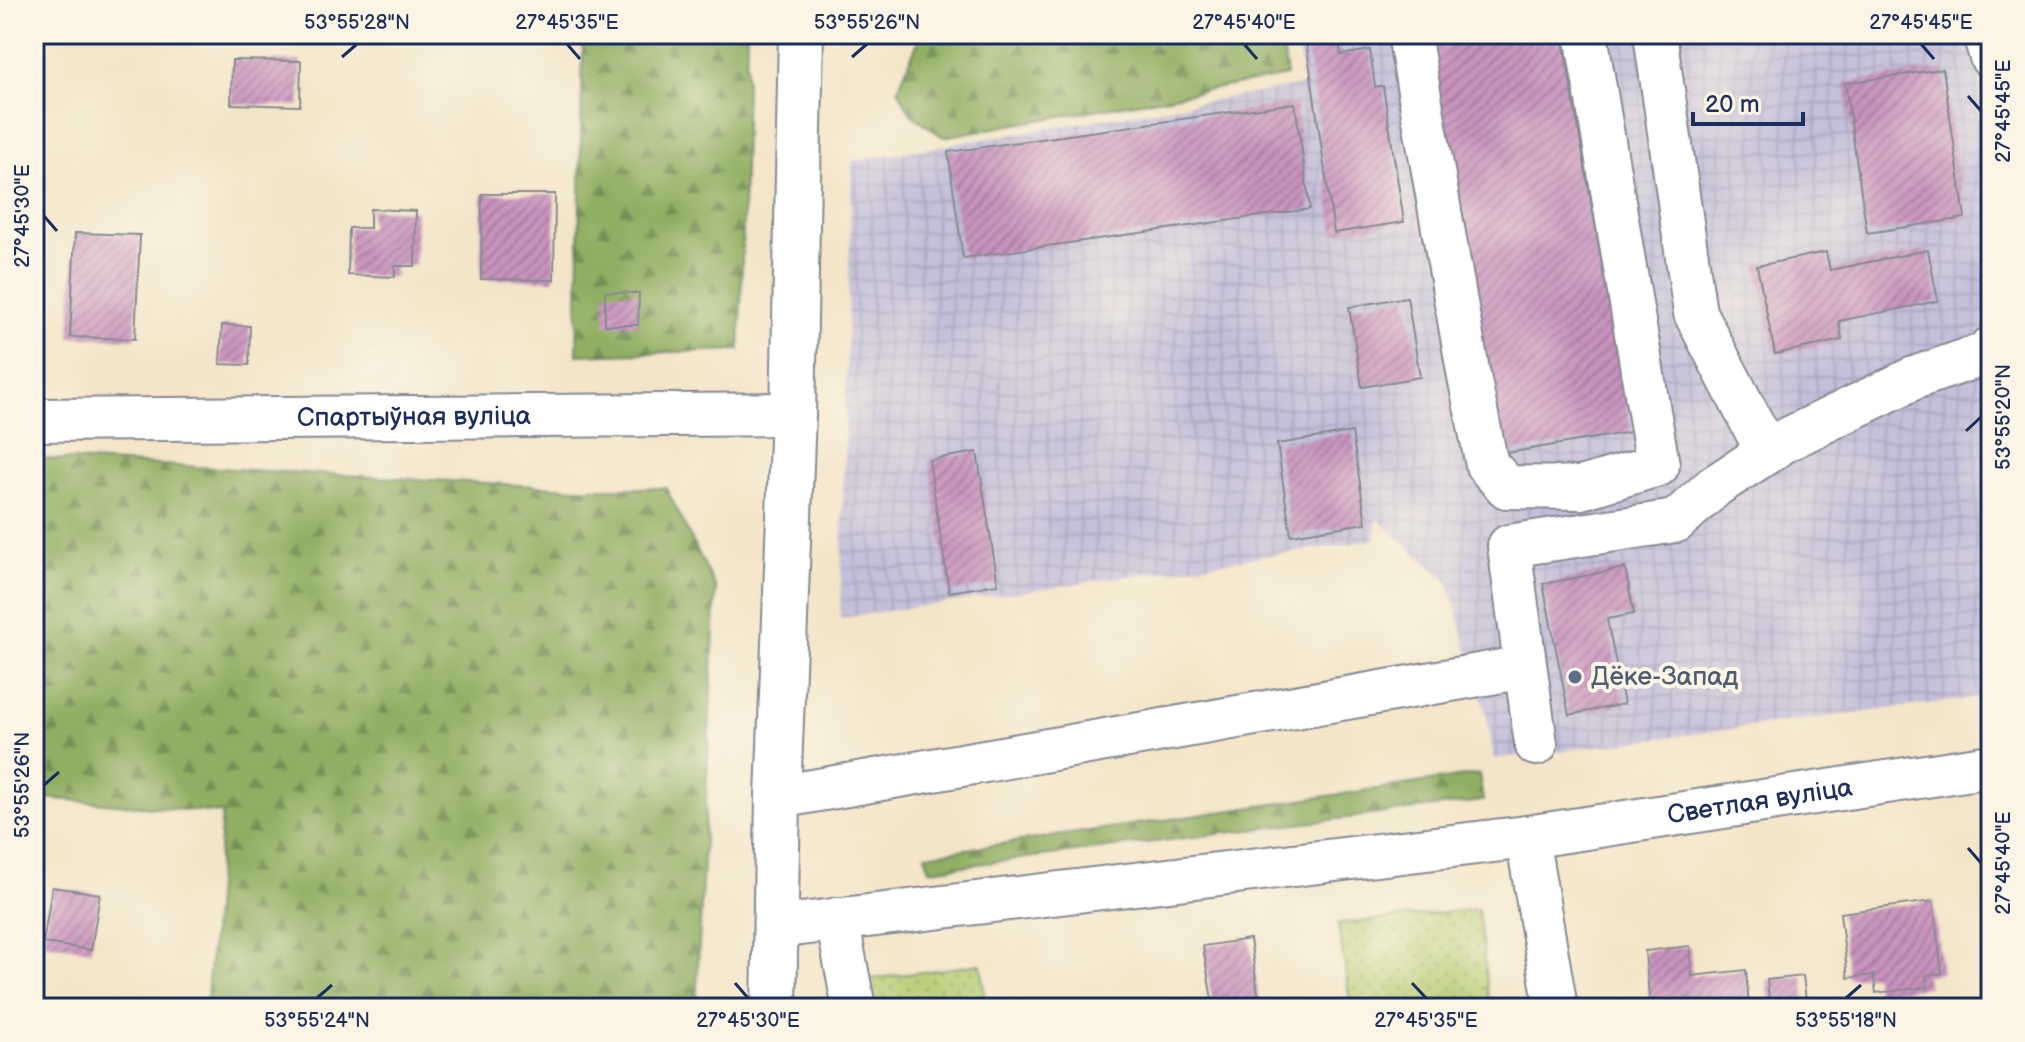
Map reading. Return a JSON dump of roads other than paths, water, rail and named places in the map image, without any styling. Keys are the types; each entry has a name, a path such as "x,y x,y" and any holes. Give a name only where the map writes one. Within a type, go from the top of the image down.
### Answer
{"main road":[{"path":"774,1008 778,797 793,414 801,34"}],"street":[{"path":"1409,34 1487,465 1507,487 1581,488 1658,465 1586,34"},
{"path":"1655,34 1695,313 1767,452"},
{"path":"1982,34 1991,57"},
{"path":"1536,744 1509,546 1676,521 1715,486 1786,440 1914,378 1984,354 1991,348"},
{"name":"Спартыўная вуліца","path":"34,420 793,414"},
{"path":"778,797 1525,667"},
{"name":"Светлая вуліца","path":"776,927 1527,837 1991,766"},
{"path":"1527,837 1556,1008"},
{"path":"837,919 854,1008"}],"place":[{"name":"Дёке-Запад","path":"1575,677"}]}
